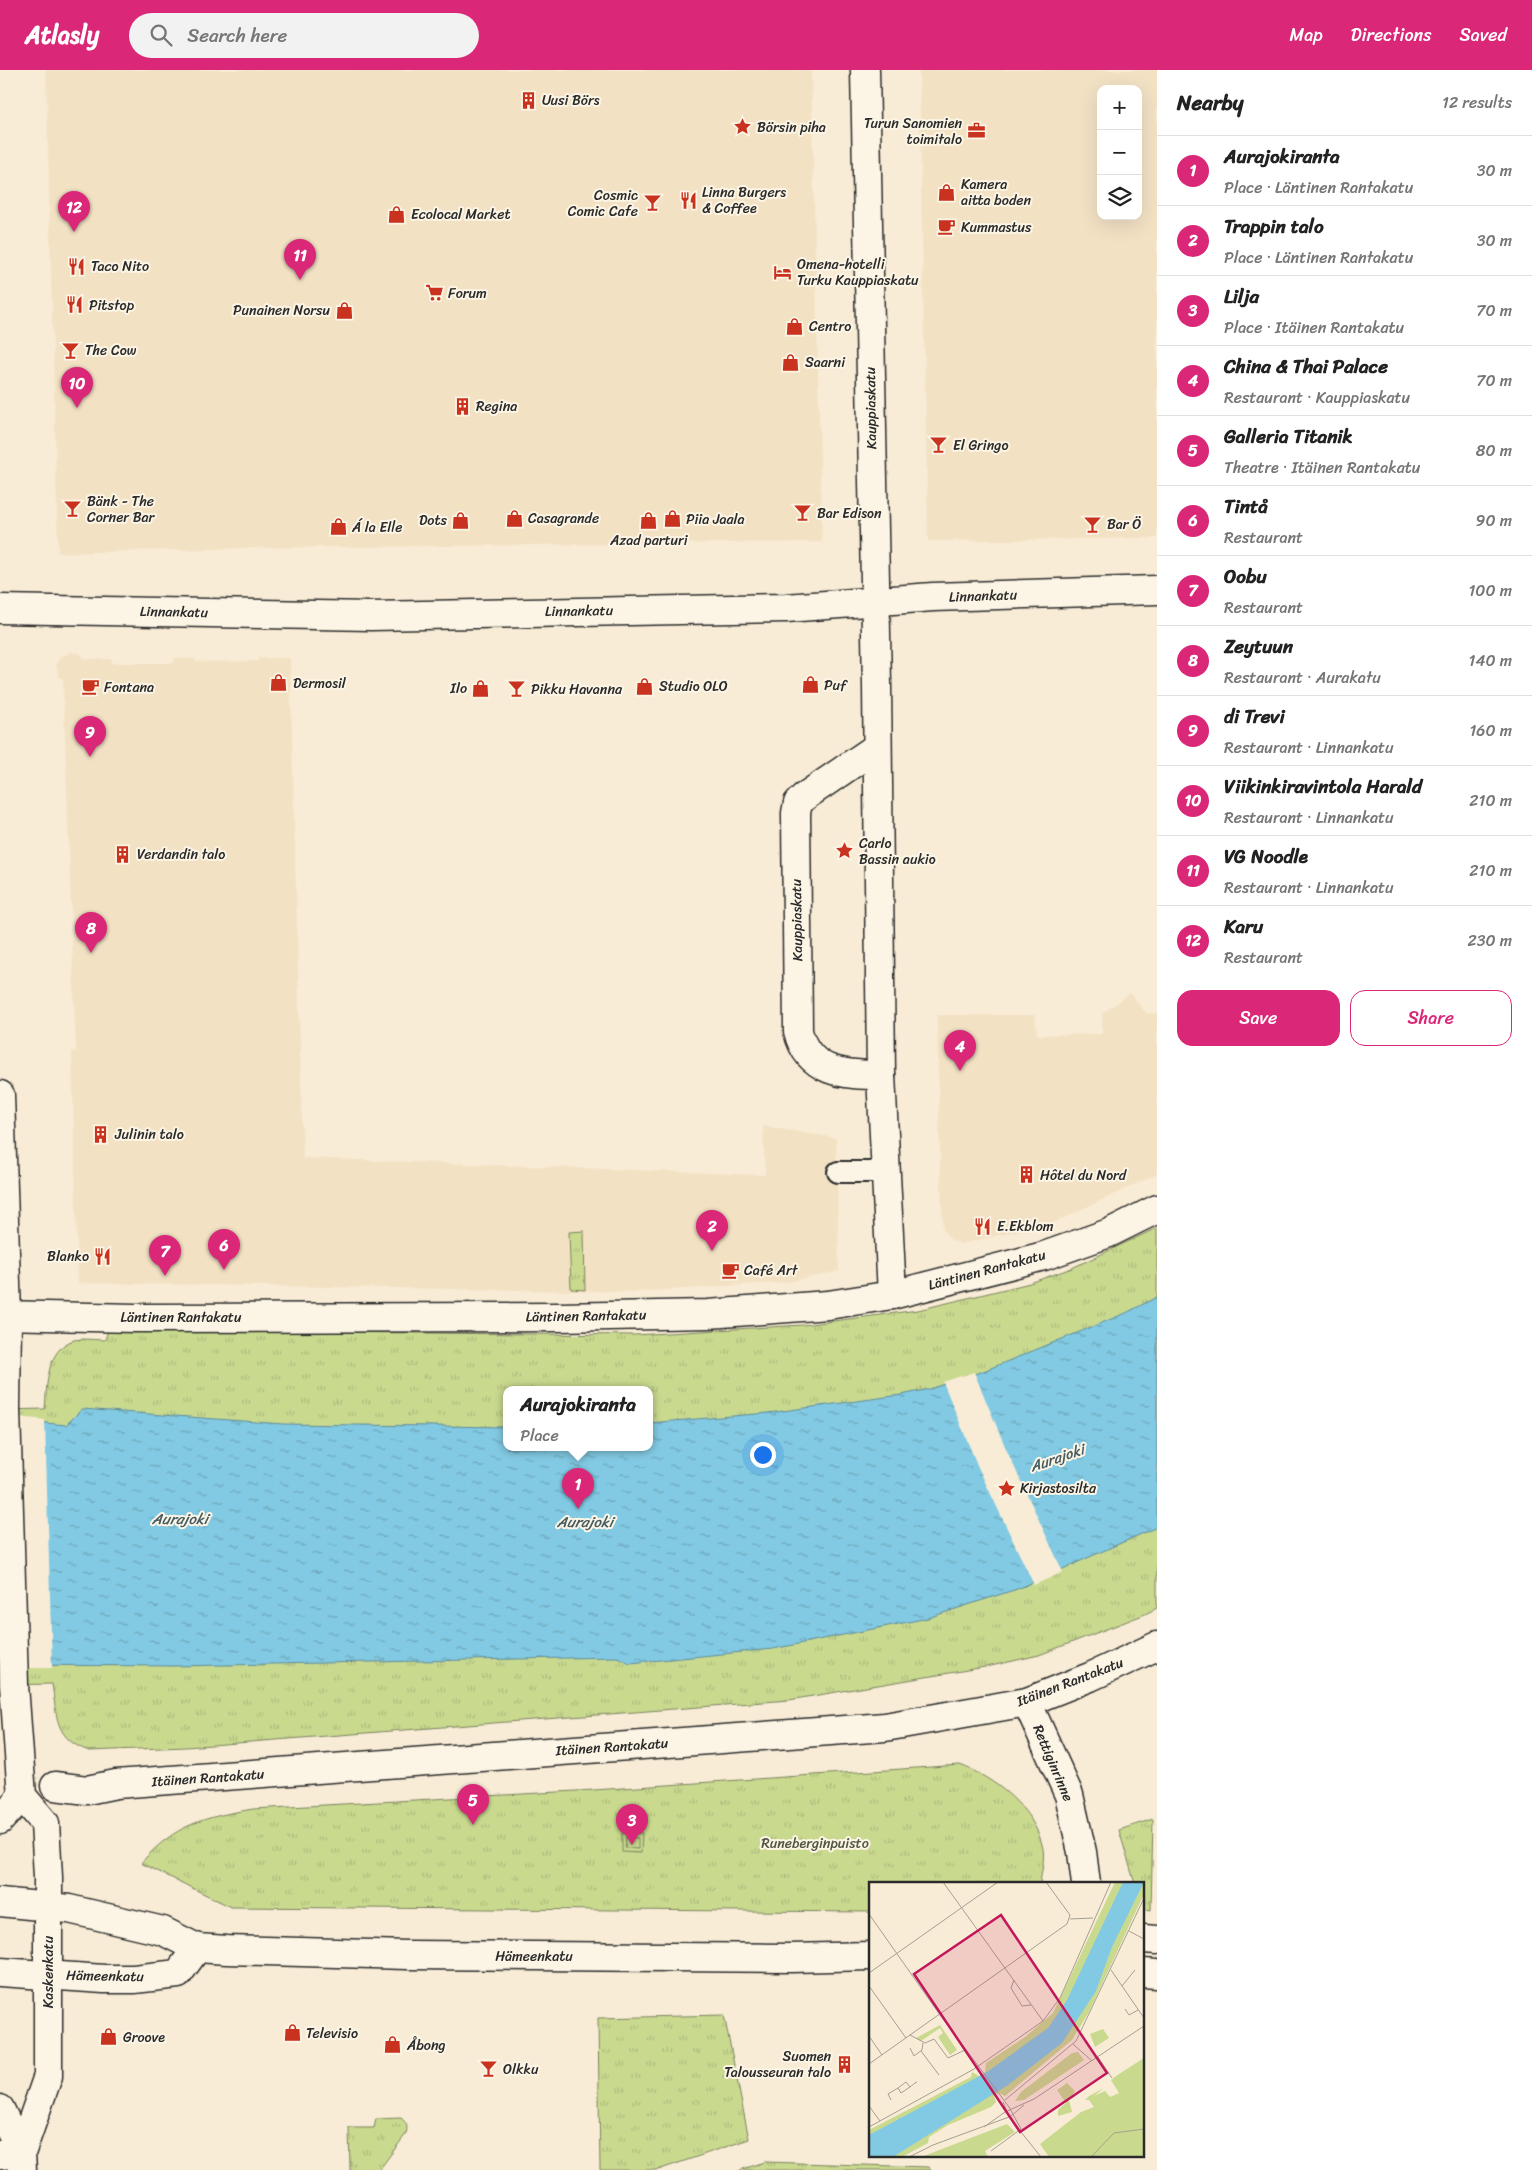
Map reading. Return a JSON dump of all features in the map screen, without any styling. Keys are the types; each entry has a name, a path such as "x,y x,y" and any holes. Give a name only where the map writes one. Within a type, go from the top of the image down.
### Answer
{"street":[{"name":"Kauppiaskatu","path":"865,70 875,601 881,1075 892,1295"},
{"name":"Linnankatu","path":"0,610 98,610 371,616 786,608 933,597 1157,590"},
{"name":"Kauppiaskatu","path":"877,747 804,796 798,804 796,813 798,1031 804,1049 827,1068 850,1075 881,1075"},
{"path":"0,1095 3,1315 14,1685 22,1796 0,1820"},
{"name":"Läntinen Rantakatu","path":"3,1315 145,1318 559,1317 698,1315 828,1305 892,1295 1044,1256 1109,1233 1157,1208"},
{"name":"Itäinen Rantakatu","path":"55,1786 87,1790 116,1784 885,1727 1026,1702 1090,1677 1157,1646"},
{"name":"Rettiginrinne","path":"1026,1702 1069,1796 1082,1852 1086,1882"},
{"name":"Kaskenkatu","path":"14,2159 48,2076 48,1906 45,1823 22,1796"},
{"name":"Hämeenkatu","path":"0,1902 48,1906 146,1926 163,1930 197,1948 333,1955 781,1958 869,1956"},
{"path":"1144,1939 1157,1940"},
{"name":"Hämeenkatu","path":"0,1972 134,1979 178,1974 197,1948"},
{"path":"1144,1973 1157,1974"},
{"name":"Kaskenkatu","path":"0,2109 14,2159"}],"lane":[{"path":"838,1172 885,1172"}],"shaded area":[{"name":"Forum","path":"46,70 811,70 822,542 251,548 58,553"},
{"path":"919,70 1157,70 1157,538 928,541"},
{"path":"71,652 79,653 85,659 112,659 112,663 174,663 174,658 195,659 196,662 258,661 258,658 290,658 303,1158 765,1175 763,1126 836,1138 839,1271 789,1282 638,1292 78,1283 72,1052 76,1051 63,680 59,676 56,665 60,657"},
{"path":"1130,993 1147,1014 1157,1013 1157,1174 1053,1223 961,1244 951,1240 943,1230 937,1015 1035,1015 1037,1035 1102,1034 1102,1014"}],"green space":[{"path":"1157,1228 1157,1608 1143,1615 1039,1655 991,1666 789,1700 186,1747 89,1751 69,1740 63,1733 59,1725 52,1684 0,1685 0,1410 45,1409 48,1379 53,1359 58,1351 74,1340 105,1340 108,1330 634,1335 803,1325 918,1310 1030,1283 1072,1268"},
{"path":"584,1231 585,1290 571,1289 569,1232"},
{"name":"Runeberginpuisto","path":"960,1765 987,1778 1000,1787 1012,1797 1032,1821 1043,1849 1040,1882 869,1882 869,1912 231,1907 141,1863 166,1839 192,1824 220,1815 253,1809 594,1790"},
{"path":"1153,1819 1151,1910 1144,1909 1144,1882 1134,1882 1119,1830"},
{"path":"622,1833 642,1833 641,1853 622,1852","holes":["626,1837 638,1838 638,1849 625,1848"]},
{"path":"724,2015 749,2139 658,2170 600,2170 598,2018"},
{"path":"401,2118 407,2125 406,2134 379,2170 350,2170 349,2128 374,2128 376,2119"},
{"path":"765,2162 928,2167 931,2170 740,2170"}],"water":[{"name":"Aurajoki","path":"1157,1297 1157,1527 1020,1588 928,1618 773,1649 630,1663 617,1657 176,1666 0,1665 0,1418 66,1425 82,1409 283,1424 503,1427 503,1451 653,1451 653,1423 768,1413 901,1395 930,1389 986,1370 1126,1313"}],"pier":[{"path":"974,1372 1007,1451 1063,1572 1034,1585 978,1467 943,1382"},
{"path":"0,1415 45,1420 52,1668 0,1668"}],"place":[{"name":"Uusi Börs","path":"528,100"},
{"name":"Börsin piha","path":"743,127"},
{"name":"Turun Sanomien toimitalo","path":"976,131"},
{"name":"Kamera aitta boden","path":"947,192"},
{"name":"Linna Burgers & Coffee","path":"688,200"},
{"name":"Cosmic Comic Cafe","path":"652,203"},
{"name":"Ecolocal Market","path":"397,214"},
{"name":"Kummastus","path":"947,227"},
{"name":"Karu","path":"74,232"},
{"name":"Taco Nito","path":"77,266"},
{"name":"Omena-hotelli Turku Kauppiaskatu","path":"783,272"},
{"name":"VG Noodle","path":"300,280"},
{"name":"Forum","path":"434,293"},
{"name":"Pitstop","path":"75,305"},
{"name":"Punainen Norsu","path":"344,310"},
{"name":"Centro","path":"795,326"},
{"name":"The Cow","path":"71,350"},
{"name":"Saarni","path":"791,362"},
{"name":"Regina","path":"462,406"},
{"name":"Viikinkiravintola Harald","path":"77,408"},
{"name":"El Gringo","path":"939,445"},
{"name":"Bänk - The Corner Bar","path":"73,509"},
{"name":"Bar Edison","path":"803,513"},
{"name":"Casagrande","path":"514,518"},
{"name":"Piia Jaala","path":"672,519"},
{"name":"Dots","path":"461,520"},
{"name":"Azad parturi","path":"649,520"},
{"name":"Bar Ö","path":"1093,524"},
{"name":"Á la Elle","path":"338,527"},
{"name":"Dermosil","path":"279,683"},
{"name":"Puf","path":"810,685"},
{"name":"Studio OLO","path":"645,686"},
{"name":"Fontana","path":"90,687"},
{"name":"Ilo","path":"481,688"},
{"name":"Pikku Havanna","path":"517,689"},
{"name":"di Trevi","path":"90,757"},
{"name":"Carlo Bassin aukio","path":"845,851"},
{"name":"Verdandin talo","path":"123,854"},
{"name":"Zeytuun","path":"91,953"},
{"name":"China & Thai Palace","path":"960,1071"},
{"name":"Julinin talo","path":"101,1134"},
{"name":"Hôtel du Nord","path":"1026,1175"},
{"name":"E.Ekblom","path":"983,1226"},
{"name":"Trappin talo","path":"712,1251"},
{"name":"Blanko","path":"103,1256"},
{"name":"Tintå","path":"224,1270"},
{"name":"Café Art","path":"730,1270"},
{"name":"Oobu","path":"165,1276"},
{"name":"Kirjastosilta","path":"1006,1488"},
{"name":"Aurajokiranta","path":"578,1509"},
{"name":"Galleria Titanik","path":"473,1825"},
{"name":"Lilja","path":"632,1845"},
{"name":"Televisio","path":"292,2033"},
{"name":"Groove","path":"109,2037"},
{"name":"Åbong","path":"393,2045"},
{"name":"Suomen Talousseuran talo","path":"845,2064"},
{"name":"Olkku","path":"489,2069"}]}
